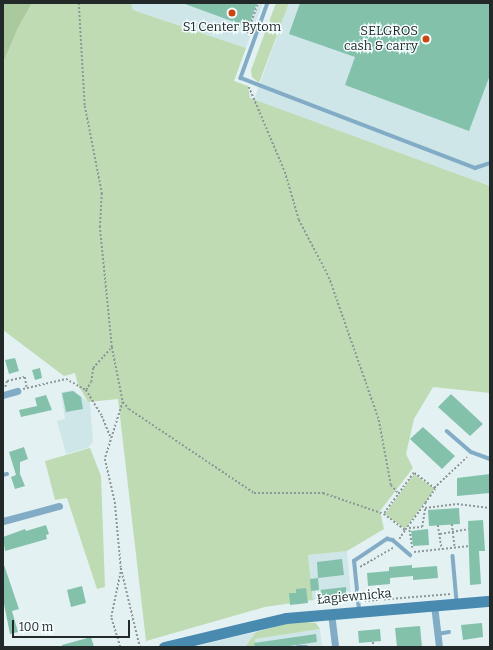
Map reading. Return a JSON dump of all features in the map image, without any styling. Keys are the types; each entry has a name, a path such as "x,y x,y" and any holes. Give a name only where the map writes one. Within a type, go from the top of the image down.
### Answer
{"street":[{"path":"3,395 17,391"},
{"path":"3,521 58,506"},
{"name":"Łagiewnicka","path":"164,647 221,631 277,619 332,613 361,606 434,605 456,598 490,601"},
{"path":"434,605 439,647"},
{"path":"332,613 335,647"}],"lane":[{"path":"268,3 241,78 475,168 490,163"},
{"path":"446,431 477,456 490,459"},
{"path":"361,606 354,561 387,539 396,543 410,554"},
{"path":"453,556 456,598"},
{"path":"437,634 448,632"},
{"path":"298,647 306,647"}],"path":[{"path":"79,3 85,106 102,193 100,226 112,348 123,402 129,409 254,493 323,493 384,514 405,531 410,532"},
{"path":"247,33 258,3"},
{"path":"249,81 250,93 285,172 299,220 329,277 379,420 391,485 398,494"},
{"path":"86,390 91,382 96,364 112,348"},
{"path":"3,390 7,382 25,377 27,388"},
{"path":"17,391 66,379 86,390 102,416 111,438"},
{"path":"123,402 105,459 115,502 121,568 140,647"},
{"path":"360,574 360,568 394,547 435,489 434,488 444,480 464,458 477,456"},
{"path":"384,514 414,473 434,488"},
{"path":"410,554 412,550 410,528 422,527 425,503"},
{"path":"425,508 457,504 490,508"},
{"path":"452,524 455,548"},
{"path":"438,525 442,549"},
{"path":"440,534 469,529"},
{"path":"412,550 415,553 470,546"},
{"path":"120,647 112,617 121,568"},
{"path":"361,606 362,594"},
{"path":"384,599 456,598"},
{"path":"373,642 374,647"}],"shaded area":[{"path":"131,3 263,3 246,48 133,10"},
{"path":"289,3 490,3 490,186 254,100"},
{"path":"73,390 90,403 93,442 88,448 66,454 57,421 65,419 61,392"},
{"path":"347,551 351,596 313,600 308,555"},
{"path":"320,629 322,647 255,647 255,639"},
{"path":"256,632 245,647 192,647"}],"green space":[{"path":"3,3 32,3 18,28 3,63"},
{"path":"32,3 131,3 133,10 246,48 234,81 248,86 250,98 490,186 490,393 433,387 414,419 406,454 413,468 380,511 384,529 347,551 308,555 313,600 265,607 146,641 118,399 88,402 78,385 75,373 64,376 3,330 3,63 18,28"},
{"path":"276,3 289,3 259,83 252,77 251,70"},
{"path":"90,448 101,476 105,587 97,589 67,498 55,500 45,461"},
{"path":"414,474 435,489 405,529 385,514"},
{"path":"297,621 316,623 320,629 255,639 255,647 245,647 256,632"}],"building":[{"name":"S1 Center Bytom","path":"185,3 257,3 248,27 185,4"},
{"name":"SELGROS cash & carry","path":"300,3 490,3 490,75 469,131 345,85 355,57 289,34"},
{"path":"15,358 19,371 9,374 5,360"},
{"path":"40,368 42,378 35,380 32,370"},
{"path":"73,391 81,397 83,409 66,412 62,393"},
{"path":"451,394 483,424 470,436 438,407"},
{"path":"46,395 52,410 21,417 19,410 37,406 35,398"},
{"path":"423,427 455,456 442,469 410,439"},
{"path":"24,447 28,459 20,462 20,474 25,486 15,489 11,477 16,475 9,452"},
{"path":"490,474 490,493 457,496 457,478"},
{"path":"459,508 460,524 429,526 428,510"},
{"path":"483,520 485,551 479,551 481,584 470,585 468,521"},
{"path":"46,525 49,534 46,535 47,539 5,551 3,537 25,529 26,531"},
{"path":"428,529 429,545 413,546 411,531"},
{"path":"342,559 344,575 318,578 317,562"},
{"path":"3,562 19,609 12,611 18,632 10,634 3,599"},
{"path":"412,565 412,568 437,566 438,578 413,580 413,576 390,578 390,584 368,586 367,573 389,571 389,567"},
{"path":"318,578 319,590 311,591 310,579"},
{"path":"82,586 86,603 71,607 67,590"},
{"path":"346,587 347,601 331,603 330,596 320,598 320,590"},
{"path":"306,588 308,603 290,605 289,593 296,593 296,589"},
{"path":"482,623 483,637 463,640 461,625"},
{"path":"420,626 422,647 397,647 395,628"},
{"path":"380,629 381,641 359,643 358,631"},
{"path":"316,634 317,642 283,647 255,647 254,643"},
{"path":"91,637 94,647 62,647 62,645"}],"place":[{"name":"S1 Center Bytom","path":"232,13"},
{"name":"SELGROS cash & carry","path":"426,39"}]}
